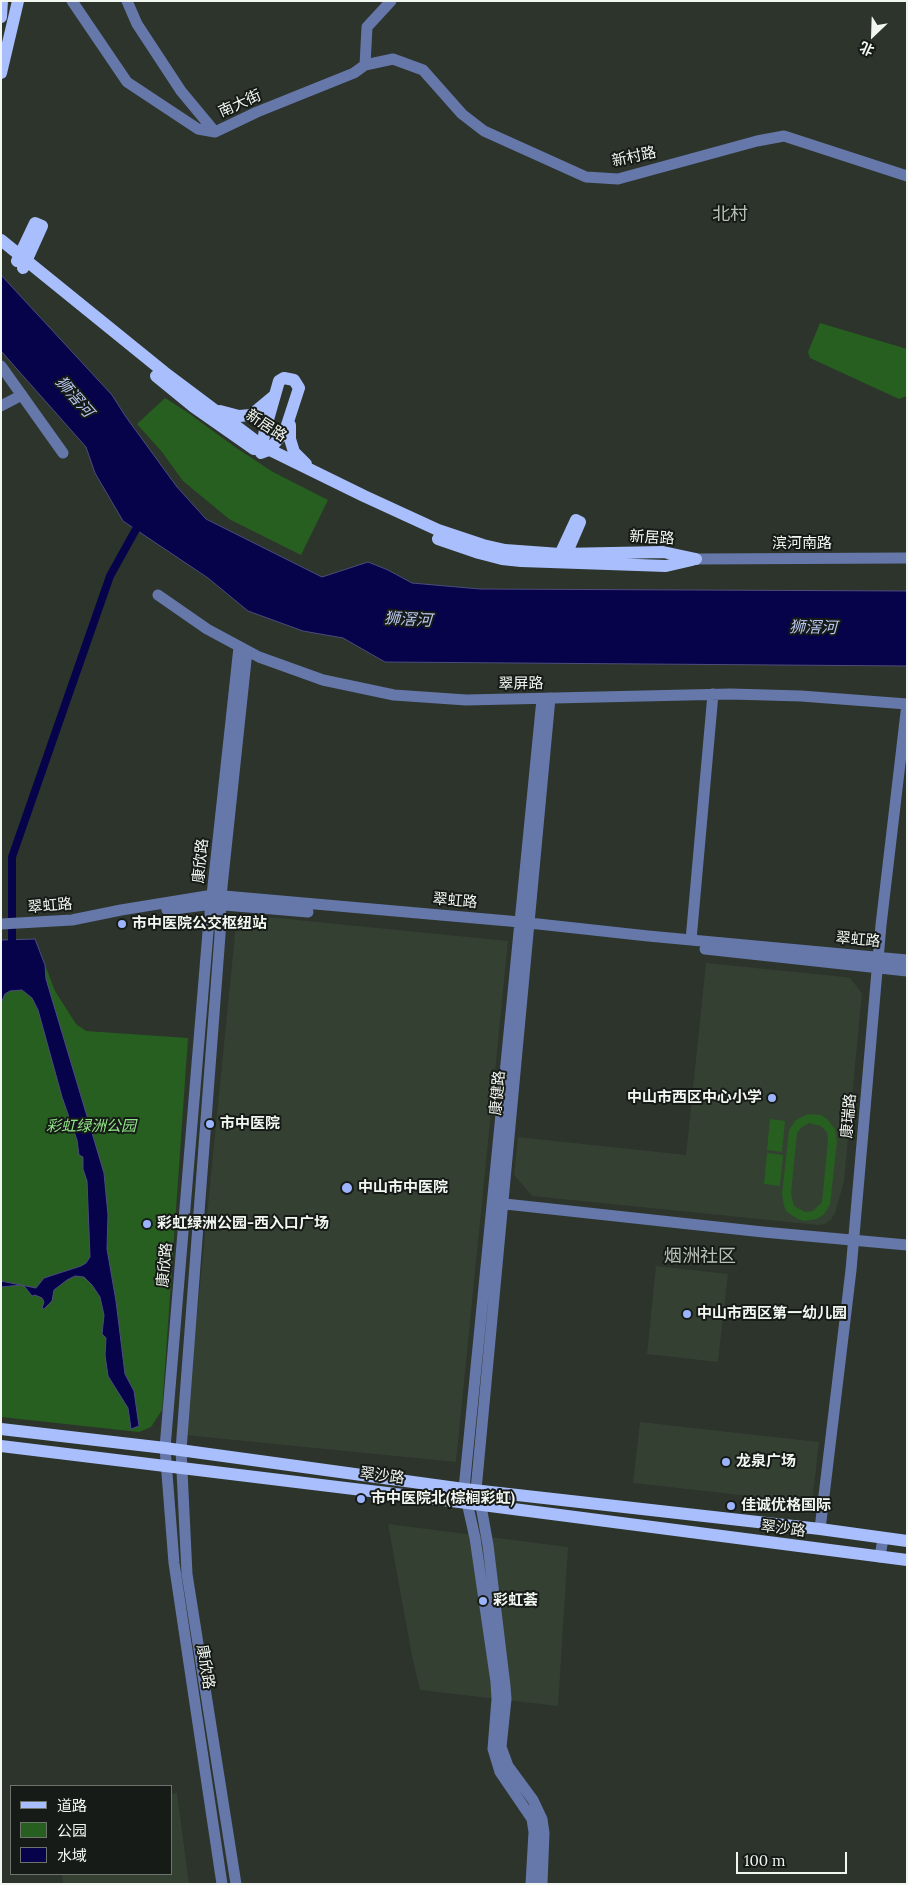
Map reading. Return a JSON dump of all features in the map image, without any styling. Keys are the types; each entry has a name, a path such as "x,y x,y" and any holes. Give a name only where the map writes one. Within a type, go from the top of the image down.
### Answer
{"main road":[{"path":"1,17 2,1"},
{"path":"1,73 18,1"},
{"name":"新居路","path":"1,240 21,261 194,407 264,450 351,499 443,541 502,559 561,559 663,552 696,559"},
{"name":"新居路","path":"1,250 21,261 264,450 438,530 506,550 561,559"},
{"path":"284,378 294,380 299,388 285,431 264,450 279,381 284,378"},
{"path":"212,408 226,414 239,416 251,414 275,398"},
{"path":"275,398 276,404 292,408"},
{"path":"292,408 290,439 294,452 302,461 327,478"},
{"name":"翠沙路","path":"1,1428 181,1450 470,1490 820,1529 907,1541"},
{"name":"翠沙路","path":"1,1446 907,1560"}],"street":[{"name":"南大街","path":"72,1 127,82 198,128 215,132 257,112 354,72 365,65"},
{"path":"127,1 136,24 181,91 215,132"},
{"path":"365,65 367,27 391,1"},
{"name":"新村路","path":"365,65 393,59 423,70 462,114 484,131 586,177 618,179 757,141 784,136 907,176"},
{"path":"1,366 63,453"},
{"path":"1,406 22,395"},
{"name":"滨河南路","path":"696,559 907,558"},
{"name":"翠屏路","path":"158,595 207,629 243,649 277,664 323,680 394,695 450,700 713,694 792,696 907,704"},
{"name":"康欣路","path":"222,1884 174,1563 165,1448 243,649"},
{"path":"691,940 713,694"},
{"name":"康健路","path":"470,1490 546,699"},
{"name":"康瑞路","path":"820,1529 853,1240 878,963 907,704"},
{"name":"康欣路","path":"217,900 220,935 181,1450 187,1574 236,1884"},
{"name":"翠虹路","path":"1,924 58,928 217,900 691,940 878,963 907,971"},
{"name":"翠虹路","path":"524,926 878,963 907,960"},
{"name":"翠虹路","path":"1,932 34,927"},
{"path":"498,1204 907,1245"},
{"path":"470,1490 467,1504 506,1699 501,1747 508,1766 533,1800 542,1819 544,1833 542,1884"},
{"path":"470,1490 481,1506 488,1545 497,1699 493,1749 500,1772 532,1819 534,1832 532,1884"},
{"path":"880,1557 883,1538"}],"shaded area":[{"name":"中山市中医院","path":"237,914 508,941 456,1462 185,1435"},
{"name":"中山市西区中心小学","path":"706,963 845,977 850,978 862,993 844,1181 835,1213 831,1220 825,1224 818,1225 532,1196 514,1175 518,1137 686,1155"},
{"name":"中山市西区第一幼儿园","path":"656,1266 728,1274 718,1362 647,1354"},
{"name":"龙泉广场","path":"640,1422 819,1442 812,1503 633,1483"},
{"name":"彩虹荟","path":"388,1524 568,1547 558,1706 420,1690"},
{"path":"177,1793 189,1884 63,1884 62,1875 172,1875 172,1794"}],"green space":[{"path":"820,323 907,349 907,396 899,399 810,358 808,352"},
{"path":"165,398 273,472 328,500 301,555 229,519 183,481 162,452 137,424"},
{"name":"彩虹绿洲公园","path":"35,939 55,991 76,1024 86,1031 188,1038 162,1410 151,1427 139,1432 1,1417 1,940"},
{"path":"808,1114 821,1115 835,1129 837,1141 830,1205 823,1215 817,1219 804,1221 787,1212 782,1194 789,1130 796,1120","holes":["809,1123 821,1126 827,1132 828,1140 822,1202 813,1211 805,1212 794,1206 791,1194 797,1133"]},
{"path":"770,1119 785,1121 782,1152 767,1150"},
{"path":"767,1153 783,1155 780,1186 764,1184"}],"water":[{"name":"狮滘河","path":"1,275 112,395 177,487 206,519 322,577 368,562 412,583 480,589 907,591 907,666 385,662 343,638 303,631 248,611 208,578 123,521 95,473 86,447 1,351"},
{"path":"35,939 45,965 46,979 104,1173 108,1215 107,1249 125,1374 134,1391 139,1426 131,1429 128,1408 108,1376 105,1355 106,1338 102,1334 104,1315 100,1297 92,1285 84,1277 75,1276 67,1280 54,1290 52,1301 44,1309 42,1308 44,1302 42,1298 35,1295 32,1296 22,1285 36,1288 44,1278 81,1266 90,1257 87,1181 83,1169 83,1157 79,1155 77,1140 62,1097 38,1010 32,998 22,990 10,991 5,994 1,1003 1,940"},
{"path":"1,1281 21,1285 1,1287"}],"waterway":[{"path":"12,939 12,857 110,576 140,522"}],"place":[{"name":"市中医院公交枢纽站","path":"122,924"},
{"name":"中山市西区中心小学","path":"772,1098"},
{"name":"市中医院","path":"210,1124"},
{"name":"中山市中医院","path":"347,1188"},
{"name":"彩虹绿洲公园-西入口广场","path":"147,1224"},
{"name":"中山市西区第一幼儿园","path":"687,1314"},
{"name":"龙泉广场","path":"726,1462"},
{"name":"市中医院北(棕榈彩虹)","path":"361,1499"},
{"name":"佳诚优格国际","path":"731,1506"},
{"name":"彩虹荟","path":"483,1601"}],"district":[{"name":"北村","path":"730,215"},
{"name":"烟洲社区","path":"700,1257"}]}
